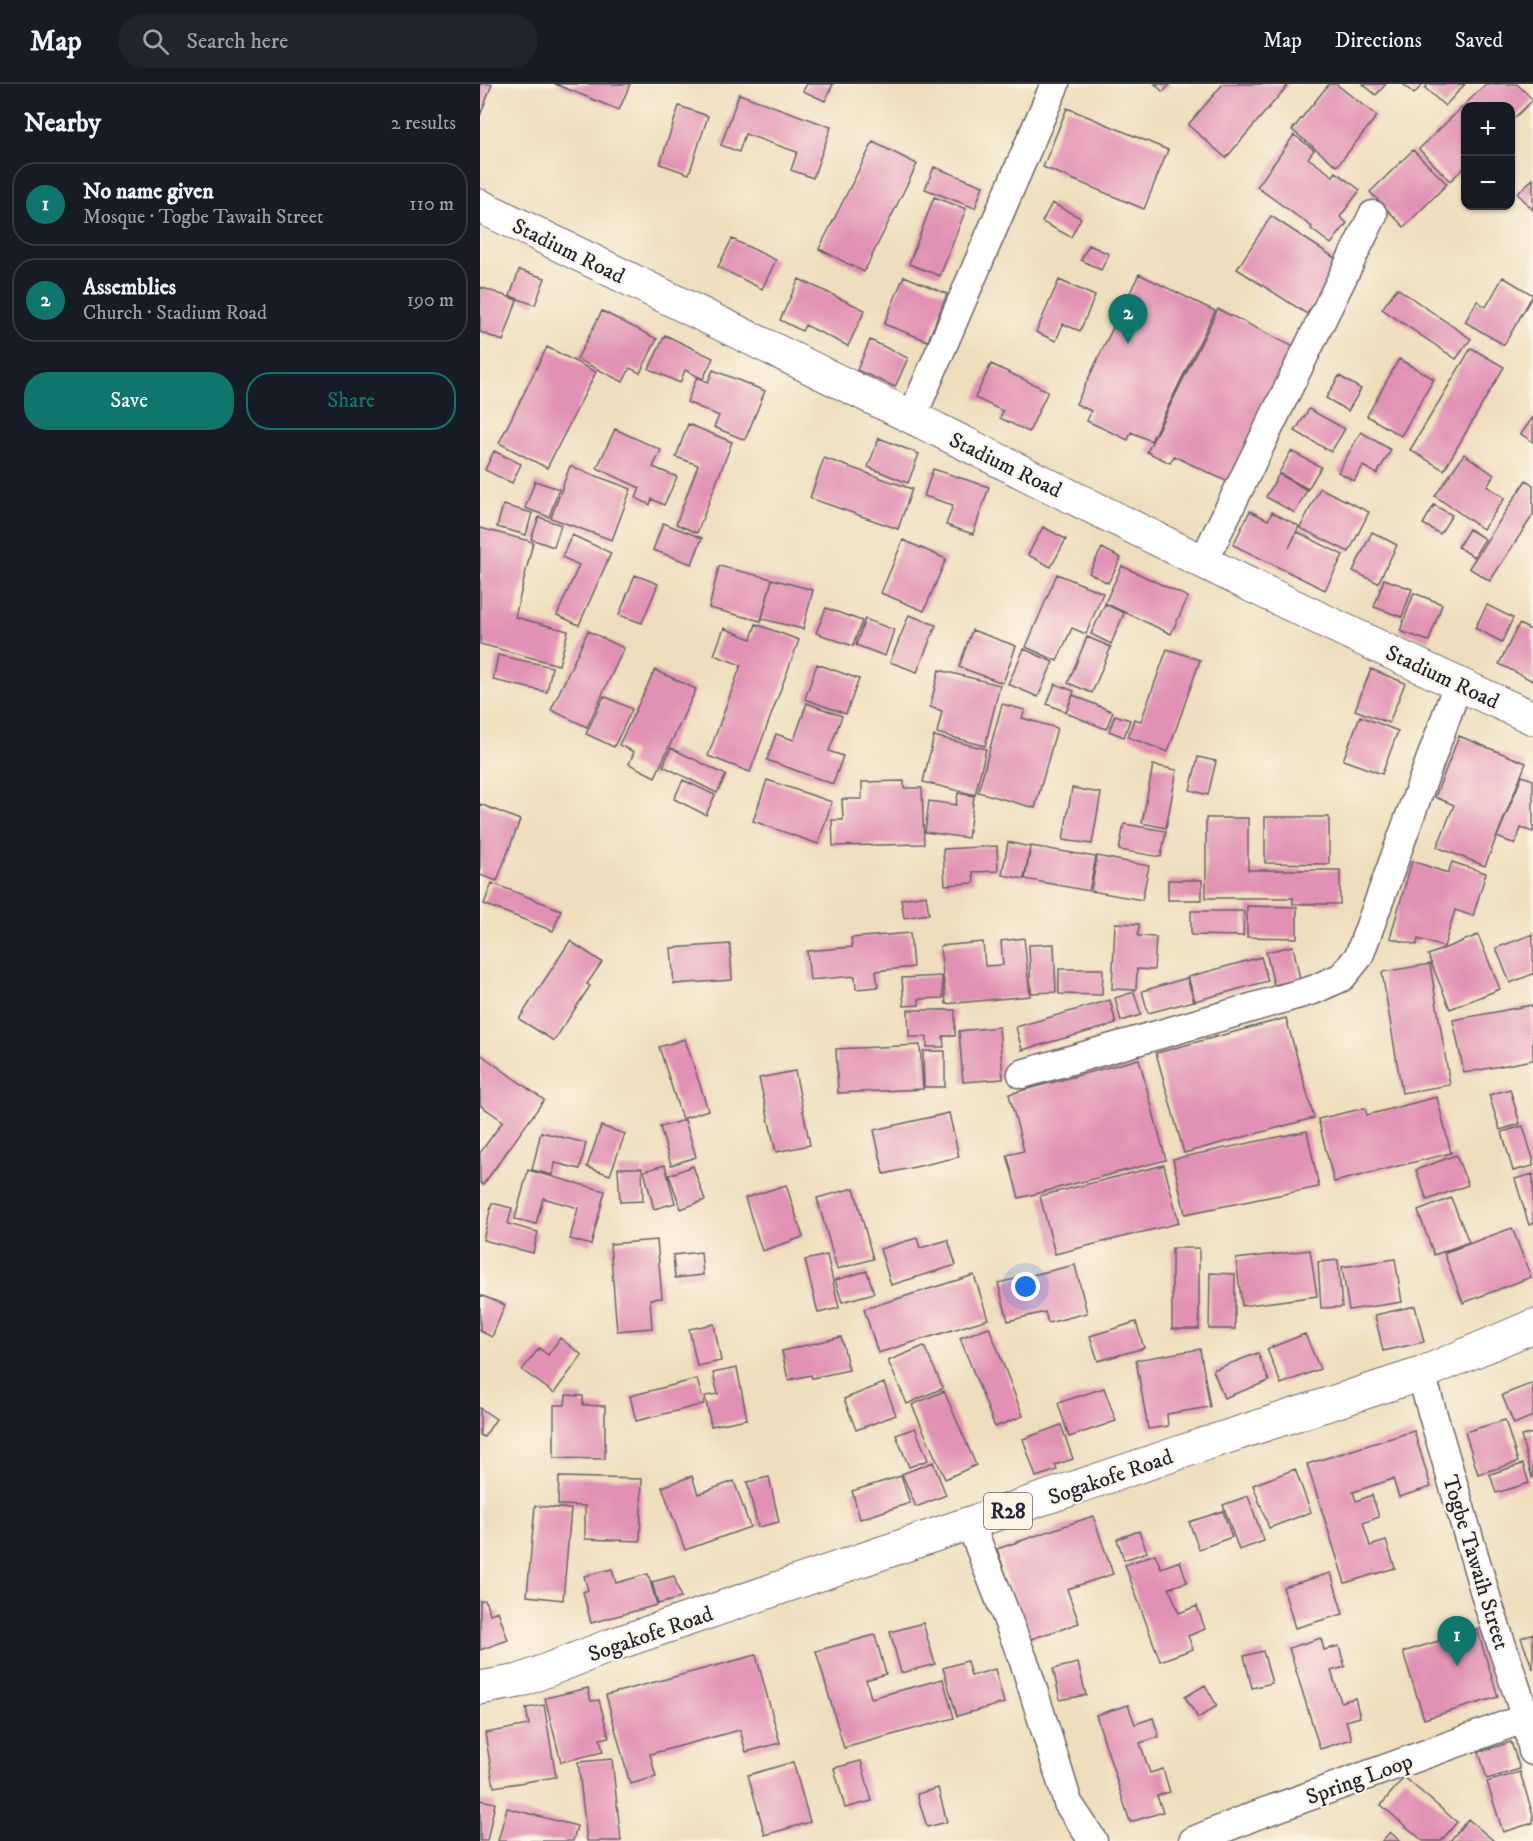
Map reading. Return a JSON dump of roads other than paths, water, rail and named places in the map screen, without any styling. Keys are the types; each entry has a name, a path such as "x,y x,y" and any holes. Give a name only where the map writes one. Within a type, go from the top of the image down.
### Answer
{"main road":[{"name":"Stadium Road","path":"480,206 1203,562 1533,718"},
{"name":"Sogakofe Road","path":"480,1688 519,1681 612,1645 970,1523 1421,1374 1533,1326"}],"street":[{"path":"912,417 1055,84"},
{"path":"1203,562 1373,215"},
{"path":"1022,1074 1313,990 1342,977 1359,956 1458,684"},
{"name":"Togbe Tawaih Street","path":"1421,1374 1489,1607 1526,1718 1533,1750"},
{"path":"970,1523 1026,1666 1068,1803 1093,1841"},
{"name":"Spring Loop","path":"1193,1841 1254,1816 1526,1718"}],"place":[{"name":"Assemblies","path":"1128,344"},
{"name":"No name given","path":"1457,1666"}]}
